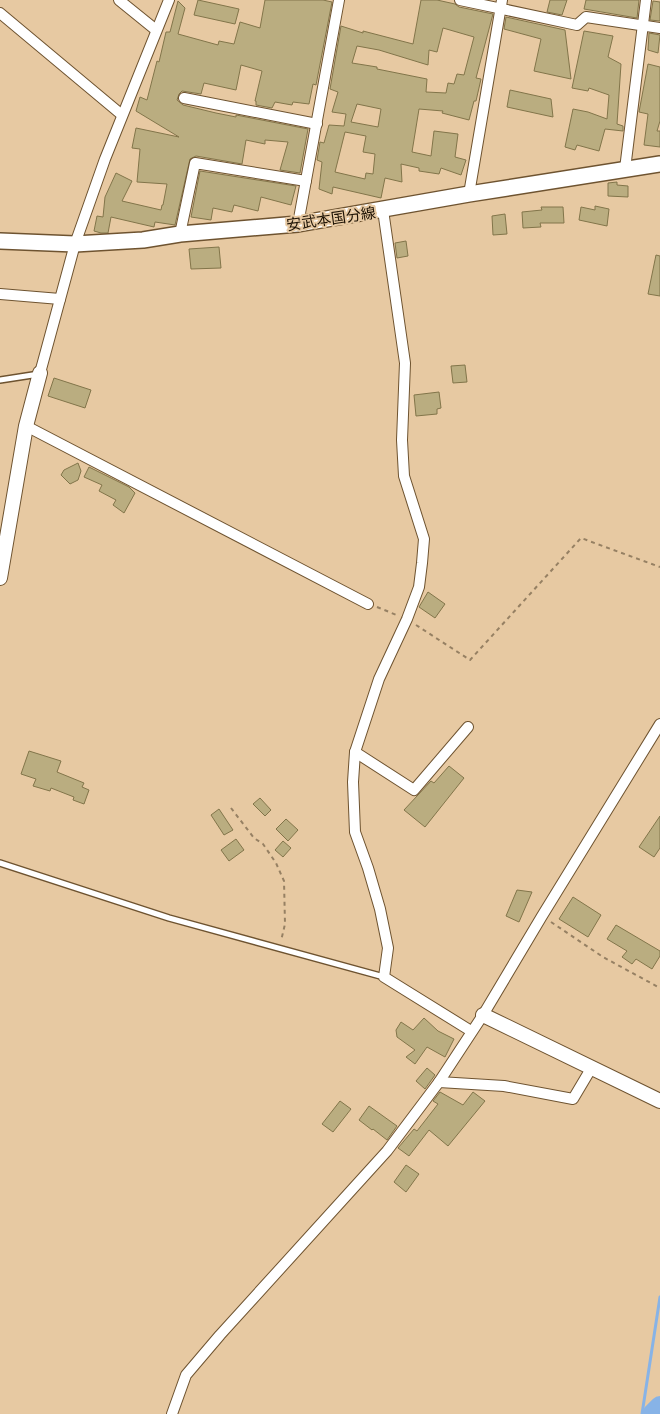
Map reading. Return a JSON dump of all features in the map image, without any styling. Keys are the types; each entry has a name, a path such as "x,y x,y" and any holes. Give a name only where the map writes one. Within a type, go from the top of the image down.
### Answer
{"main road":[{"name":"安武本国分線","path":"0,241 75,244 143,240 180,234 298,224 469,194 660,164"}],"street":[{"path":"119,0 156,30"},
{"path":"0,578 26,426 75,244 105,159 169,0"},
{"path":"298,224 339,0"},
{"path":"460,0 501,4 577,25 586,17 660,28"},
{"path":"625,169 646,0"},
{"path":"469,194 501,4"},
{"path":"0,13 122,115"},
{"path":"184,98 317,124"},
{"path":"180,234 195,163 306,181"},
{"path":"383,210 405,363 402,440 404,476 424,538 418,587 407,619 380,679 355,752 353,782 355,832 370,876 388,948 384,977 471,1032"},
{"path":"0,294 60,299"},
{"path":"26,426 368,604"},
{"path":"172,1414 186,1375 387,1151 439,1082 483,1016 660,724"},
{"path":"355,752 414,790 468,727"},
{"path":"483,1016 660,1101"},
{"path":"439,1082 504,1086 573,1099 592,1067"}],"lane":[{"path":"0,380 40,374"},
{"path":"0,863 169,918 384,977"}],"path":[{"path":"368,604 407,619 470,660 581,538 660,567"},
{"path":"231,808 254,838 263,844 276,863 284,881 285,924 280,949"},
{"path":"542,916 603,957 660,988"}],"building":[{"path":"198,0 239,9 235,24 194,15"},
{"path":"265,0 323,0 332,2 316,85 313,84 309,104 293,102 292,105 275,102 272,108 256,105 255,101 262,71 241,65 236,90 204,83 201,94 182,91 177,100 183,105 216,113 308,129 300,173 280,170 288,142 265,140 265,144 246,140 242,164 196,156 190,159 175,225 155,222 154,227 111,217 108,233 94,231 97,216 103,217 105,197 116,173 132,181 122,201 161,210 163,205 167,184 137,182 140,149 132,148 136,128 179,137 136,111 140,97 147,100 166,32 170,32 178,1 185,8 178,34 218,45 219,41 234,44 240,22 260,28"},
{"path":"421,0 437,0 493,14 476,78 481,79 469,120 442,113 443,111 419,109 412,152 431,156 434,131 458,134 455,157 466,160 461,175 441,168 439,174 419,171 419,168 401,164 402,182 385,178 381,198 333,187 332,194 319,189 322,162 317,160 320,142 324,143 329,125 344,126 346,114 332,112 338,92 330,89 341,26 413,44","holes":["443,28 474,37 464,75 457,74 454,84 448,83 446,93 426,92 427,79 352,63 357,46 379,50 428,65 429,50 437,52","357,104 381,109 378,127 351,122","345,132 366,136 363,152 375,154 373,174 366,173 365,179 335,172"]},
{"path":"550,0 567,0 562,15 547,12"},
{"path":"586,0 639,0 637,18 584,9"},
{"path":"653,1 660,2 660,21 650,20"},
{"path":"506,17 565,30 571,79 534,71 541,39 504,29"},
{"path":"584,31 613,36 608,57 621,64 617,124 623,126 623,131 605,129 599,151 577,145 575,150 565,147 573,109 607,119 609,95 589,88 588,91 572,88"},
{"path":"649,33 660,35 658,53 648,50"},
{"path":"648,64 660,67 660,121 657,131 660,131 660,147 644,145 648,114 639,112"},
{"path":"510,90 551,99 553,117 507,107"},
{"path":"200,171 296,186 291,205 261,197 258,211 234,205 232,212 213,208 211,220 191,217"},
{"path":"617,182 617,185 628,186 628,197 608,196 608,183"},
{"path":"595,206 609,209 607,226 579,220 581,207 595,210"},
{"path":"541,207 563,207 564,223 540,223 541,227 523,228 522,212 542,210"},
{"path":"505,214 507,234 493,235 492,216"},
{"path":"406,241 408,256 397,258 395,243"},
{"path":"219,247 221,268 191,269 189,249"},
{"path":"656,255 660,256 660,296 648,294"},
{"path":"465,365 467,382 453,383 451,366"},
{"path":"54,378 91,390 85,408 48,396"},
{"path":"439,392 441,408 437,409 437,414 416,416 414,395"},
{"path":"78,463 81,471 78,480 70,484 61,475 64,470"},
{"path":"89,467 129,487 135,493 124,513 113,505 116,500 99,491 102,485 84,477"},
{"path":"428,592 445,604 435,618 419,607"},
{"path":"29,751 61,761 57,772 84,783 82,787 89,790 84,804 73,800 74,797 51,788 50,791 33,786 36,779 21,774"},
{"path":"449,766 464,778 425,827 404,810 431,781 434,783"},
{"path":"260,798 271,810 265,816 253,804"},
{"path":"219,809 233,830 224,835 211,815"},
{"path":"660,816 660,848 654,857 639,847"},
{"path":"286,819 298,830 288,841 276,829"},
{"path":"236,839 244,850 229,861 221,850"},
{"path":"283,841 291,848 283,857 275,850"},
{"path":"517,890 532,892 519,922 506,916"},
{"path":"573,897 601,915 588,937 559,919"},
{"path":"616,925 660,951 660,956 652,969 636,959 632,964 622,957 627,951 607,939"},
{"path":"424,1018 438,1031 454,1039 445,1057 427,1047 415,1064 406,1057 415,1050 397,1037 396,1030 401,1022 413,1030"},
{"path":"427,1068 435,1075 425,1089 416,1081"},
{"path":"440,1092 463,1105 473,1092 485,1101 448,1146 429,1130 409,1156 398,1148 414,1129 417,1131 438,1104 433,1101"},
{"path":"340,1101 351,1109 333,1132 322,1124"},
{"path":"369,1106 397,1126 387,1140 359,1120"},
{"path":"406,1165 419,1174 406,1192 394,1182"}],"waterway":[{"path":"642,1414 660,1297"},
{"path":"652,1414 660,1406"}]}
